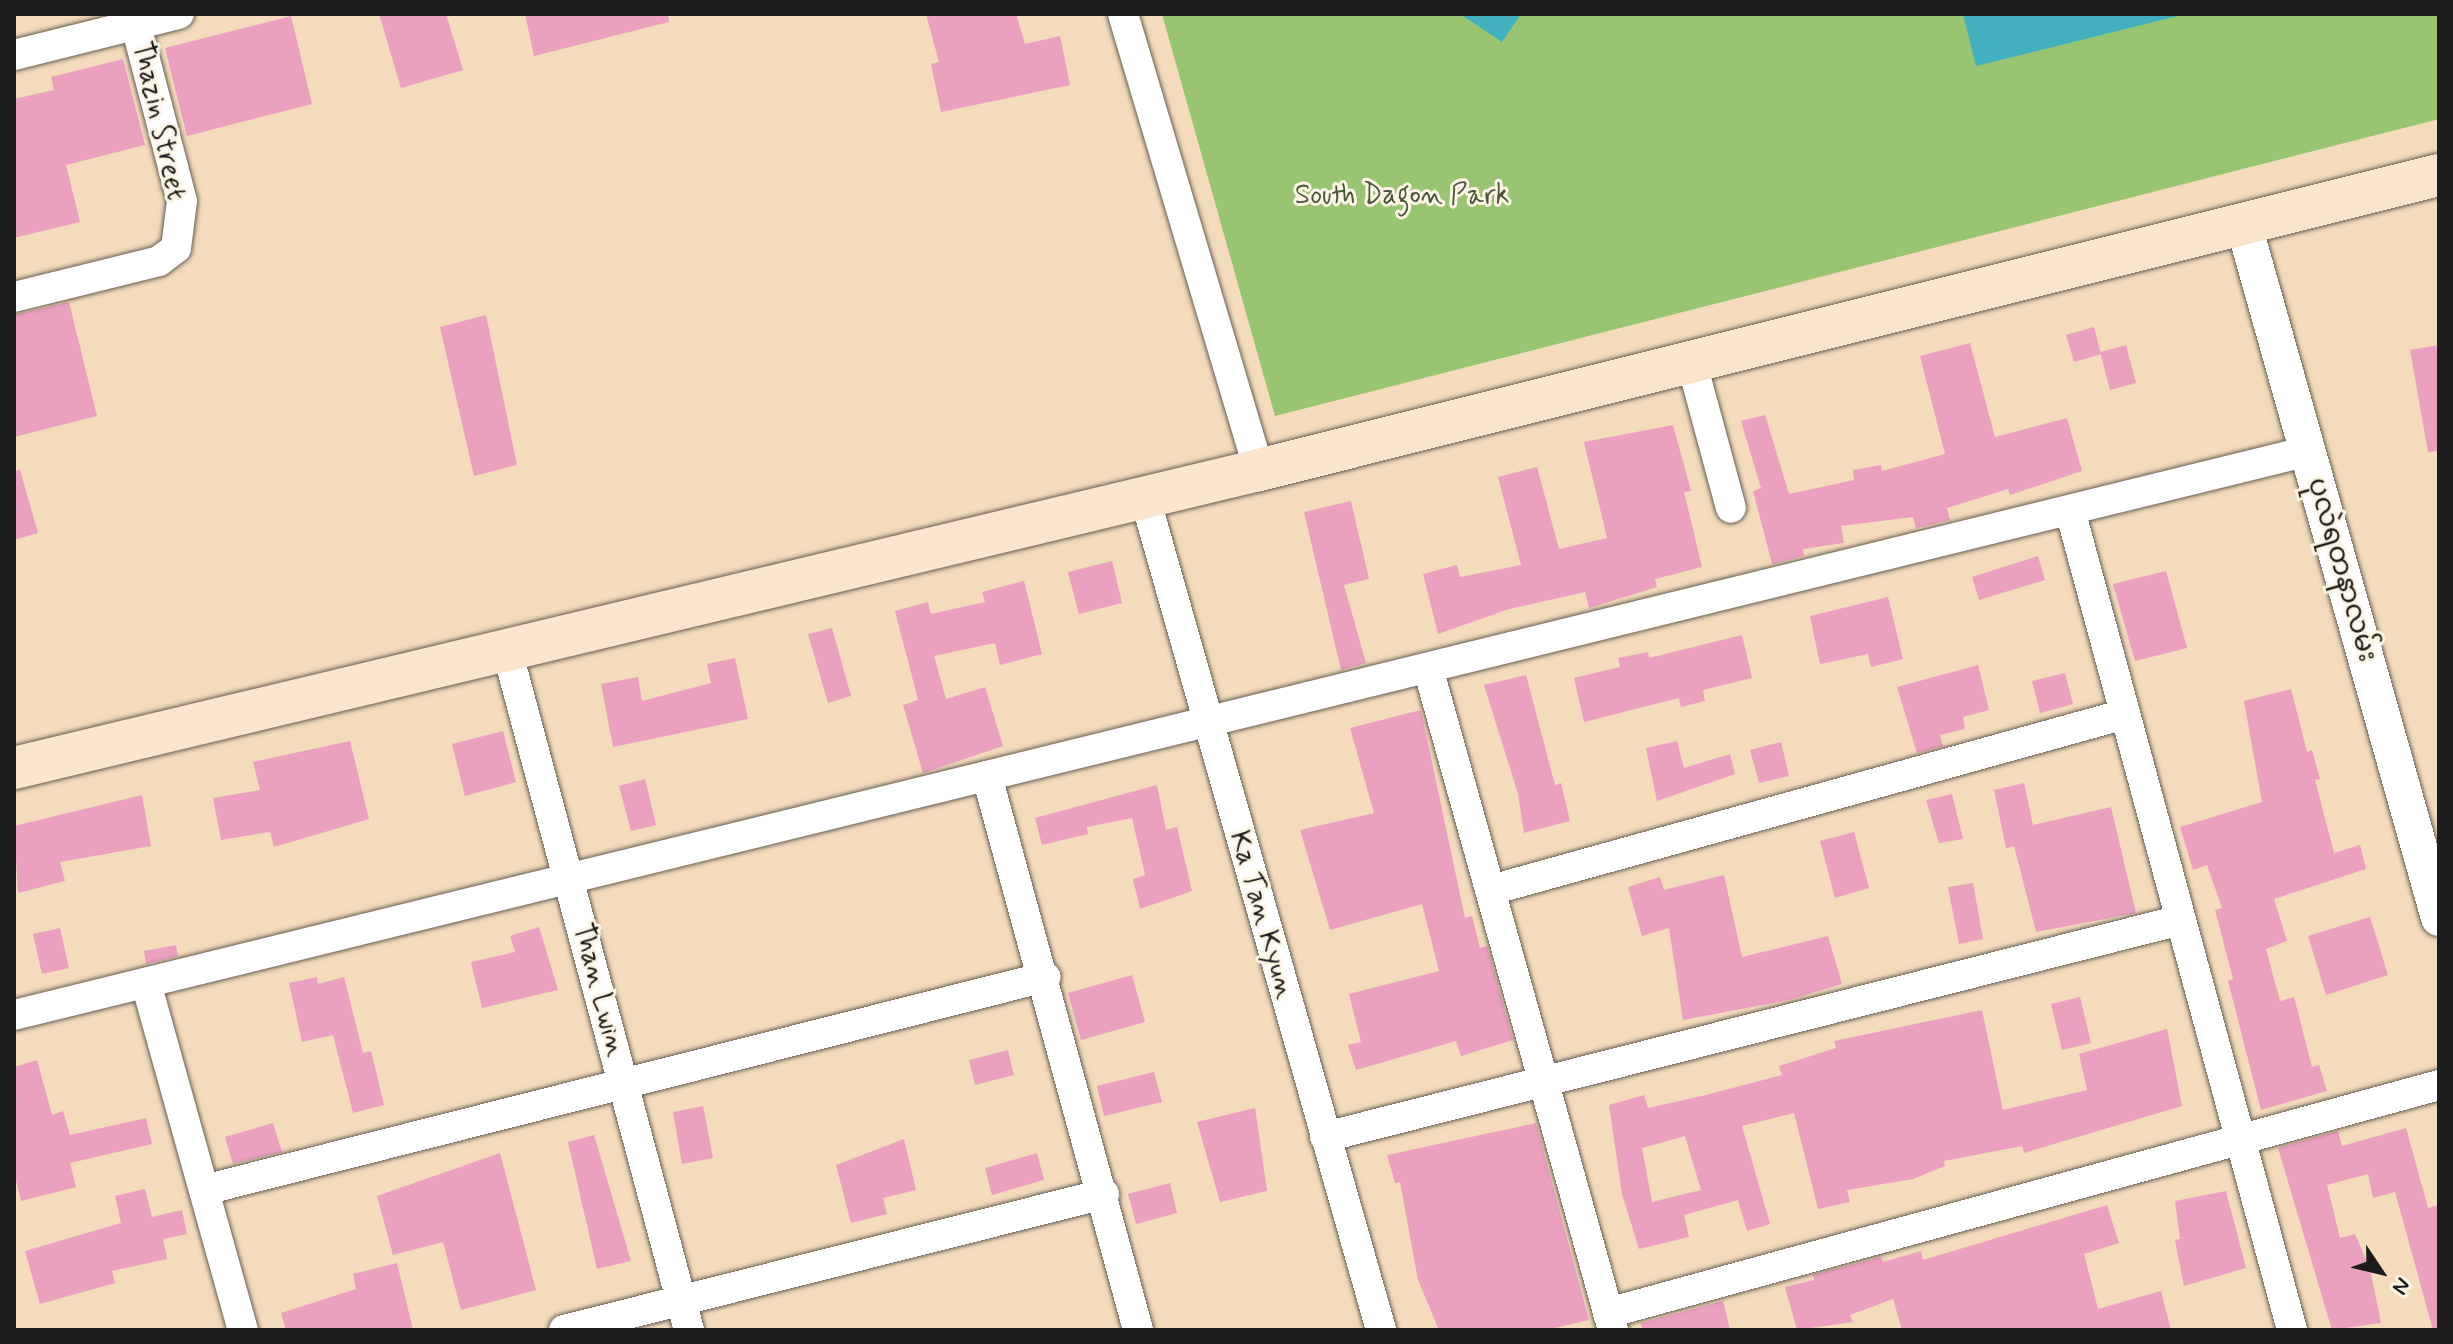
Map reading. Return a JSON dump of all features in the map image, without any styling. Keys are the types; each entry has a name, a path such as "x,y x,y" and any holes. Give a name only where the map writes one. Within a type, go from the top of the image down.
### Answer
{"main road":[{"path":"14,768 1145,498 2439,175"}],"street":[{"path":"14,55 134,19 179,14"},
{"path":"1123,14 1259,470"},
{"name":"Thazin Street","path":"14,297 159,261 176,248 182,201 134,19"},
{"name":"ပုလဲရတနာလမ်း","path":"2243,222 2439,918"},
{"path":"1691,360 1731,508"},
{"path":"14,1015 2308,451"},
{"name":"Ka Tan Kyun","path":"1145,498 1205,723 1381,1330"},
{"path":"2070,510 2292,1330"},
{"name":"Than Lwin","path":"507,650 689,1330"},
{"path":"1428,668 1610,1322 2240,1138 2439,1085"},
{"path":"1491,890 2125,714"},
{"path":"987,776 1045,977 1138,1330"},
{"path":"1325,1137 2181,920"},
{"path":"204,1190 1045,977"},
{"path":"146,983 243,1330"},
{"path":"564,1330 1104,1194"}],"green space":[{"name":"South Dagon Park","path":"1162,14 2439,14 2439,119 1275,416"}],"water":[{"path":"1460,14 1521,14 1502,42"},
{"path":"1963,14 2186,14 1976,66"}],"building":[{"path":"379,14 446,14 463,70 401,88"},
{"path":"525,14 668,14 669,22 534,56"},
{"path":"926,14 1016,14 1025,44 1060,36 1070,85 941,112 931,64 939,62"},
{"path":"291,16 312,104 187,136 165,48"},
{"path":"123,59 145,145 66,165 80,222 14,238 14,99 54,90 51,77"},
{"path":"69,302 97,416 14,437 14,315"},
{"path":"486,315 517,465 474,476 440,327"},
{"path":"2094,327 2101,354 2074,362 2066,335"},
{"path":"1970,343 1995,437 2067,418 2082,471 2010,495 2008,489 1947,508 1950,520 1916,528 1913,517 1841,526 1844,543 1803,549 1804,556 1772,564 1753,491 1761,488 1741,421 1765,415 1789,494 1854,480 1853,470 1881,465 1882,471 1945,454 1920,356"},
{"path":"2126,345 2136,383 2110,390 2100,352"},
{"path":"2439,345 2439,451 2428,452 2410,350"},
{"path":"1673,425 1691,491 1684,492 1702,567 1655,579 1657,587 1589,608 1585,592 1509,609 1438,634 1423,574 1457,565 1460,577 1521,565 1498,477 1537,467 1559,549 1607,538 1584,442"},
{"path":"20,470 38,533 14,540 14,471"},
{"path":"1351,501 1369,579 1344,585 1366,663 1341,670 1304,512"},
{"path":"2038,556 2045,580 1979,600 1972,577"},
{"path":"1112,561 1122,603 1079,614 1068,572"},
{"path":"2166,571 2187,648 2135,661 2113,584"},
{"path":"1024,581 1042,654 1000,665 995,643 934,656 946,699 985,687 1003,746 923,773 903,705 918,700 895,611 928,602 931,614 985,602 982,592"},
{"path":"1888,597 1903,659 1871,667 1868,654 1820,664 1810,616"},
{"path":"832,628 851,696 828,703 808,634"},
{"path":"1742,635 1752,678 1703,690 1705,701 1681,707 1679,698 1584,722 1574,678 1620,667 1618,658 1648,652 1649,658"},
{"path":"735,658 748,719 613,747 601,684 638,677 642,701 711,683 707,664"},
{"path":"1978,665 1989,710 1963,717 1965,729 1940,735 1943,746 1917,753 1897,687"},
{"path":"2065,673 2073,704 2040,713 2032,681"},
{"path":"1526,675 1555,785 1561,783 1570,821 1524,833 1518,794 1484,685"},
{"path":"2291,689 2307,752 2312,750 2320,779 2315,780 2334,853 2360,845 2366,869 2274,899 2287,941 2266,949 2280,1001 2294,997 2312,1067 2319,1065 2327,1091 2261,1110 2228,981 2233,979 2215,910 2222,908 2207,865 2193,870 2180,827 2262,802 2244,701"},
{"path":"1421,710 1465,918 1472,916 1480,948 1487,946 1513,1040 1461,1056 1456,1041 1356,1070 1348,1045 1361,1042 1349,994 1439,971 1422,904 1330,930 1300,830 1374,813 1350,728"},
{"path":"503,731 516,782 465,796 452,744"},
{"path":"350,741 369,819 274,847 270,832 221,840 213,798 260,790 253,762"},
{"path":"1677,741 1684,768 1730,754 1735,774 1657,801 1646,748"},
{"path":"1781,742 1789,776 1759,783 1750,750"},
{"path":"645,779 656,825 631,831 619,786"},
{"path":"2024,783 2033,825 2111,807 2136,913 2036,932 2014,846 2006,848 1994,790"},
{"path":"1157,785 1166,830 1177,827 1192,891 1140,909 1133,879 1145,875 1132,818 1087,827 1088,834 1042,845 1035,818"},
{"path":"1952,794 1963,839 1939,843 1926,800"},
{"path":"142,795 151,846 60,862 65,881 18,893 14,826"},
{"path":"1854,832 1869,888 1835,898 1820,841"},
{"path":"1724,875 1742,957 1828,936 1842,984 1789,1000 1683,1020 1669,928 1642,936 1628,887 1660,877 1664,890"},
{"path":"1973,883 1983,939 1959,944 1948,887"},
{"path":"2370,917 2388,975 2326,995 2308,936"},
{"path":"539,927 558,990 482,1008 471,962 515,952 510,936"},
{"path":"60,928 69,968 42,974 33,934"},
{"path":"176,945 178,956 146,964 144,951"},
{"path":"1132,975 1145,1022 1081,1040 1068,993"},
{"path":"317,977 318,984 344,977 363,1053 371,1051 384,1105 353,1113 333,1035 302,1042 289,983"},
{"path":"2080,997 2091,1043 2062,1050 2051,1004"},
{"path":"1982,1010 2003,1110 2087,1090 2079,1054 2167,1029 2182,1106 2024,1153 2022,1146 1944,1161 1945,1166 1913,1179 1847,1190 1850,1202 1818,1209 1794,1113 1742,1126 1770,1224 1747,1231 1738,1200 1684,1215 1689,1237 1639,1249 1622,1194 1609,1105 1644,1095 1648,1108 1782,1075 1779,1066 1836,1048 1834,1041","holes":["1685,1136 1701,1190 1652,1202 1642,1148"]},
{"path":"1008,1050 1014,1075 975,1085 969,1060"},
{"path":"37,1060 52,1115 63,1111 70,1135 146,1118 152,1144 70,1163 76,1187 21,1201 14,1173 14,1067"},
{"path":"1154,1072 1162,1102 1104,1116 1097,1086"},
{"path":"703,1106 713,1158 682,1164 673,1112"},
{"path":"1255,1108 1267,1191 1220,1202 1197,1122"},
{"path":"273,1123 282,1152 233,1164 225,1137"},
{"path":"1536,1123 1589,1320 1546,1330 1439,1330 1418,1280 1400,1182 1395,1183 1387,1155"},
{"path":"2406,1128 2428,1208 2439,1205 2439,1329 2433,1330 2395,1192 2373,1198 2368,1174 2327,1185 2340,1238 2355,1234 2370,1269 2381,1323 2332,1330 2278,1148 2338,1131 2342,1146"},
{"path":"594,1135 631,1261 597,1269 568,1142"},
{"path":"904,1139 916,1190 883,1198 887,1214 851,1223 836,1165"},
{"path":"500,1153 536,1290 461,1310 443,1242 393,1255 377,1196"},
{"path":"1037,1153 1044,1180 992,1195 985,1168"},
{"path":"1170,1183 1177,1213 1136,1224 1128,1194"},
{"path":"145,1189 152,1217 182,1210 187,1234 163,1239 167,1259 112,1271 115,1283 40,1304 25,1251 121,1223 115,1196"},
{"path":"2226,1191 2246,1268 2184,1286 2175,1240 2180,1239 2175,1201"},
{"path":"2107,1205 2119,1243 2084,1254 2098,1309 2161,1291 2171,1330 1902,1330 1893,1299 1850,1315 1853,1322 1797,1330 1785,1287 1814,1280 1813,1275 1881,1257 1883,1262 1921,1251 1923,1260"},
{"path":"397,1263 413,1330 286,1330 281,1313 356,1289 353,1274"},
{"path":"1723,1301 1730,1330 1642,1330 1641,1323"}]}
